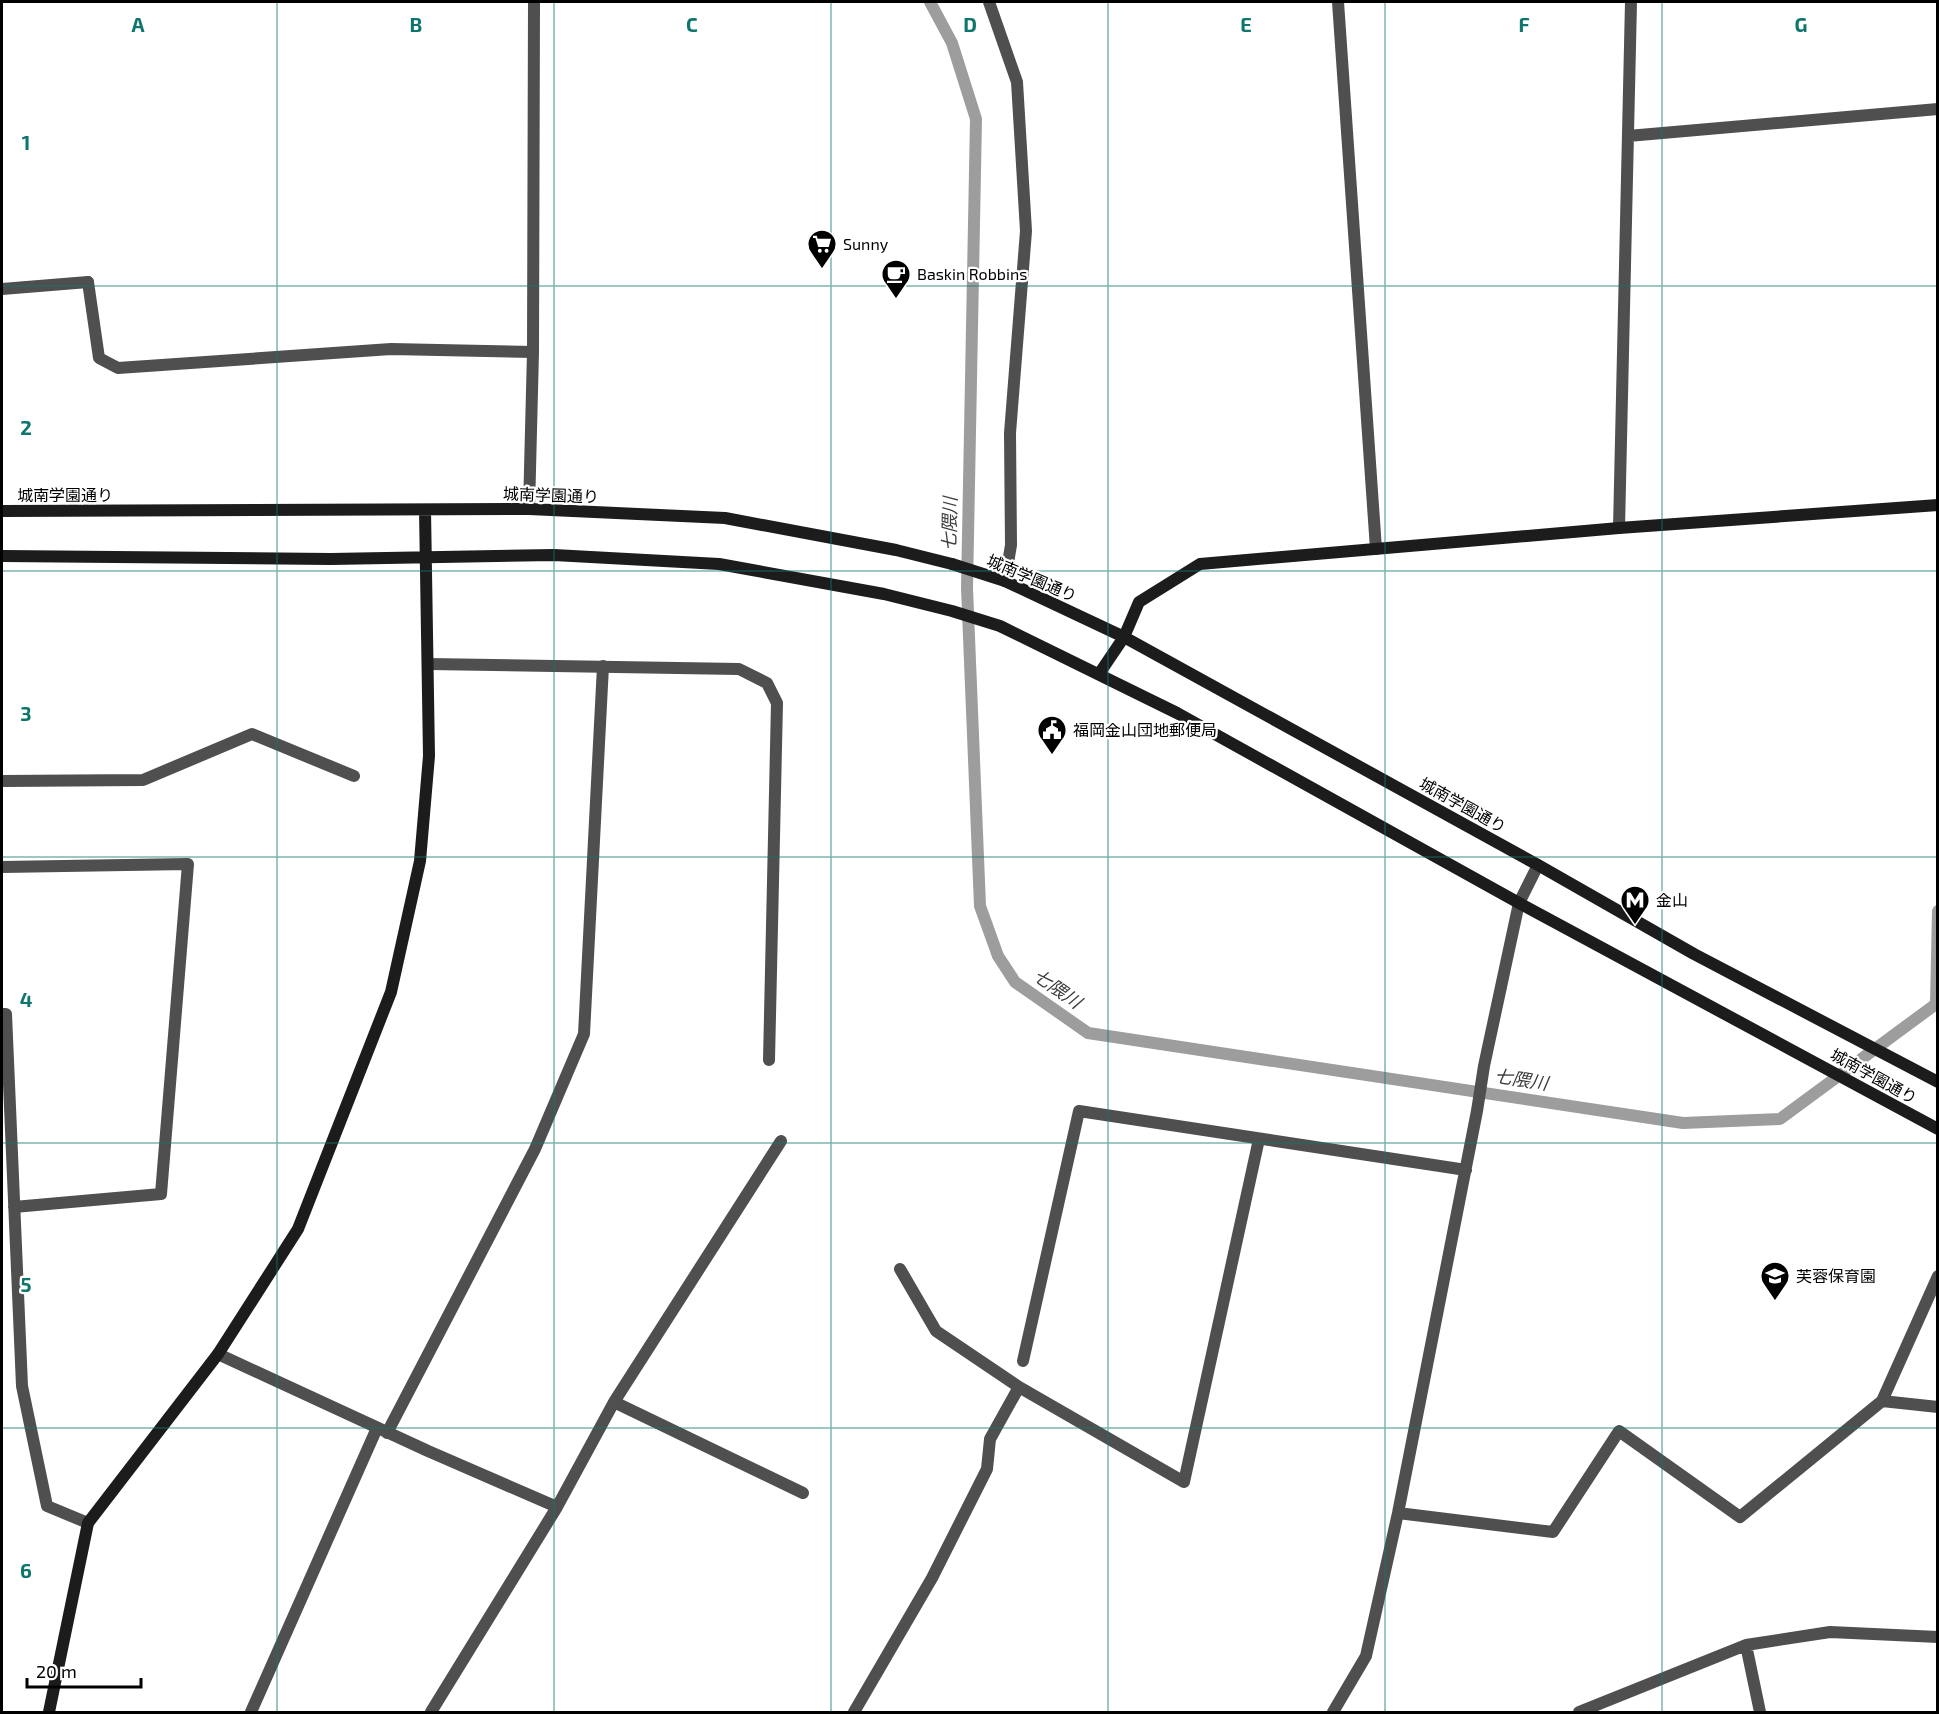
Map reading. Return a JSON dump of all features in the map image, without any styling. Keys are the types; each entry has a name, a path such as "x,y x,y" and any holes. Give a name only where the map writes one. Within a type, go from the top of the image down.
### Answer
{"street":[{"path":"529,509 533,351 534,2"},
{"path":"989,2 1017,82 1026,231 1011,433 1011,545 1005,581"},
{"path":"1338,2 1376,549"},
{"path":"1618,528 1631,2"},
{"path":"1628,136 1938,109"},
{"path":"2,289 88,282 99,358 118,368 391,349 533,351"},
{"path":"1099,674 1124,637 1139,602 1200,564 1618,528 1938,505"},
{"name":"城南学園通り","path":"2,511 529,509 725,518 896,550 952,564 1005,581 1124,637 1538,865 1694,954 1938,1082"},
{"path":"49,1713 88,1523 218,1354 298,1229 391,992 420,861 429,756 425,510"},
{"name":"城南学園通り","path":"2,556 331,559 554,555 719,564 884,594 952,610 1000,626 1177,713 1519,903 1938,1129"},
{"path":"428,664 740,669 767,683 777,703 770,1060"},
{"path":"251,1713 382,1430 535,1149 584,1034 603,666"},
{"path":"2,781 142,780 252,734 354,776"},
{"path":"2,867 188,864 161,1194 14,1207"},
{"path":"1332,1713 1366,1656 1398,1513 1466,1170 1484,1066 1519,903 1538,865"},
{"path":"2,1014 6,1014 22,1386 47,1506 88,1523"},
{"path":"1023,1360 1079,1111 1466,1170"},
{"path":"900,1269 936,1331 1018,1387 1184,1482 1259,1138"},
{"path":"431,1713 557,1507 614,1402 781,1141"},
{"path":"1398,1513 1553,1532 1619,1431 1740,1517 1881,1401 1938,1276"},
{"path":"218,1354 382,1430 557,1507"},
{"path":"854,1713 937,1568 987,1468 990,1439 1018,1387"},
{"path":"1881,1401 1938,1407"},
{"path":"614,1402 803,1493"},
{"path":"1579,1713 1746,1645 1830,1632 1938,1637"},
{"path":"1746,1645 1760,1713"}],"waterway":[{"name":"七隈川","path":"930,2 952,43 976,119 967,588 980,906 998,956 1015,982 1088,1033 1683,1123 1780,1119 1936,1004 1938,911"}],"place":[{"name":"Sunny","path":"822,270"},
{"name":"Baskin Robbins","path":"896,300"},
{"name":"福岡金山団地郵便局","path":"1052,756"},
{"name":"金山","path":"1635,926"},
{"name":"芙蓉保育園","path":"1775,1302"}]}
